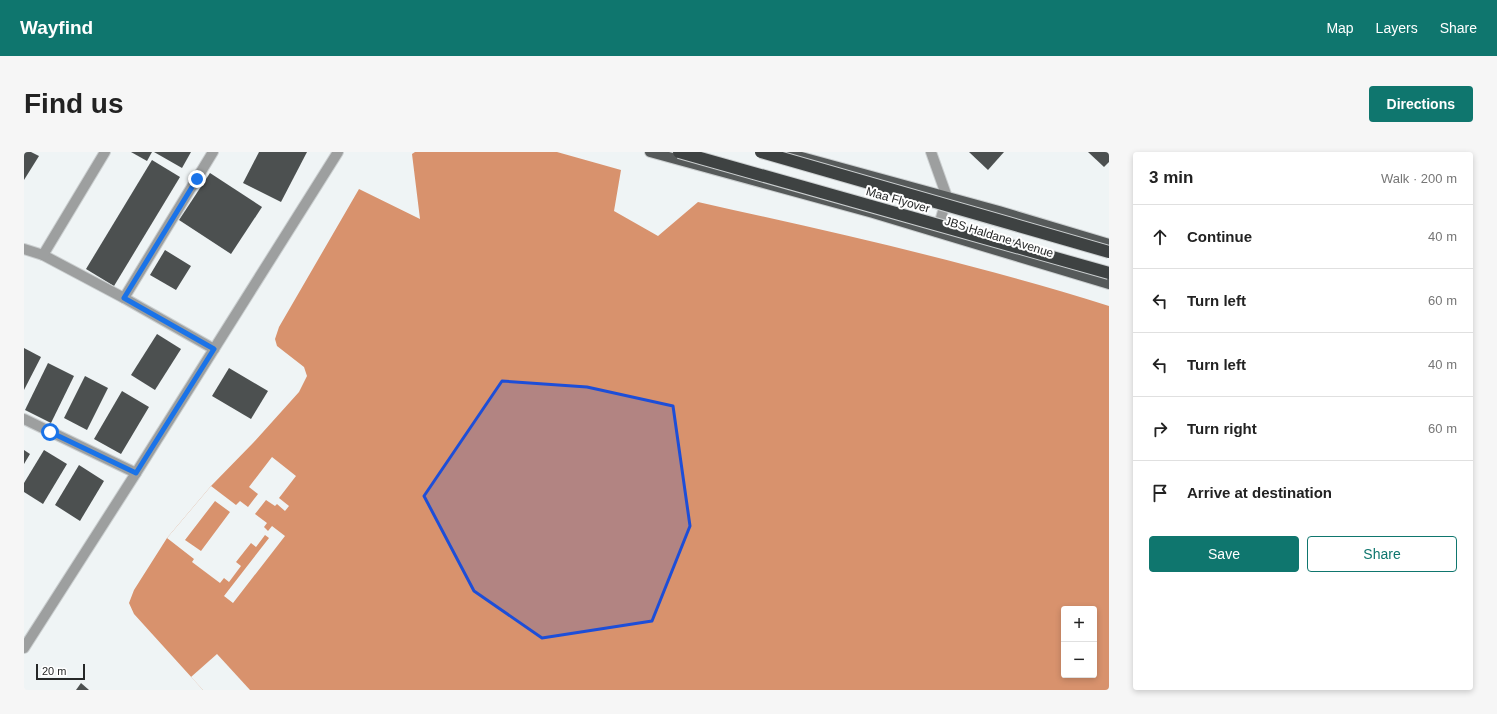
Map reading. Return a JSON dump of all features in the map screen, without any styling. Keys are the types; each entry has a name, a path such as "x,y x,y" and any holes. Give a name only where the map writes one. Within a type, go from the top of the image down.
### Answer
{"highway":[{"name":"Maa Flyover","path":"679,152 1109,274"},
{"name":"Maa Flyover","path":"761,152 1109,252"}],"main road":[{"name":"JBS Haldane Avenue","path":"650,152 873,213 1109,284"},
{"name":"JBS Haldane Avenue","path":"783,152 947,197 1109,244"}],"street":[{"path":"43,255 105,152"},
{"path":"124,298 213,152"},
{"path":"24,648 338,152"},
{"path":"931,152 947,197 937,232"},
{"path":"24,249 43,255 124,298 214,349"},
{"path":"24,419 136,473"}],"highlighted area":[{"path":"502,381 587,387 673,406 690,526 652,621 542,638 474,591 424,496"}],"shaded area":[{"path":"415,152 557,152 621,170 614,211 658,236 698,202 956,262 1058,290 1109,306 1109,690 203,690 134,614 129,603 134,590 167,538 211,486 253,443 299,392 307,376 304,367 277,346 275,339 279,327 359,189 420,219 412,154"}],"pier":[{"path":"272,457 296,476 279,498 289,506 285,511 277,504 275,506 266,500 255,514 267,523 264,527 268,531 272,526 285,536 233,603 224,596 269,538 265,535 256,547 251,543 236,562 241,566 229,582 224,578 220,583 192,562 194,559 167,538 211,486 236,505 240,501 248,507 258,494 249,487","holes":["215,501 230,512 201,551 185,540"]},
{"path":"217,654 250,690 203,690 191,677"}],"building":[{"path":"24,152 31,152 39,156 24,180"},
{"path":"131,152 152,152 147,161"},
{"path":"154,152 191,152 182,168"},
{"path":"259,152 307,152 281,202 243,183"},
{"path":"969,152 1004,152 988,170"},
{"path":"1088,152 1109,152 1109,162 1104,167"},
{"path":"152,160 180,177 114,286 86,269"},
{"path":"210,173 262,207 231,254 179,220"},
{"path":"165,250 191,266 176,290 150,275"},
{"path":"157,334 181,349 155,390 131,375"},
{"path":"24,348 41,357 24,390"},
{"path":"48,363 74,376 51,423 25,410"},
{"path":"229,368 268,391 251,419 212,396"},
{"path":"85,376 108,388 87,430 64,418"},
{"path":"122,391 149,407 121,454 94,439"},
{"path":"24,450 30,454 24,464"},
{"path":"44,450 67,464 43,504 24,492 24,483"},
{"path":"79,465 104,481 80,521 55,505"},
{"path":"81,683 89,690 76,690"}],"route":[{"path":"50,432 136,473 214,349 124,298 197,179"}]}
